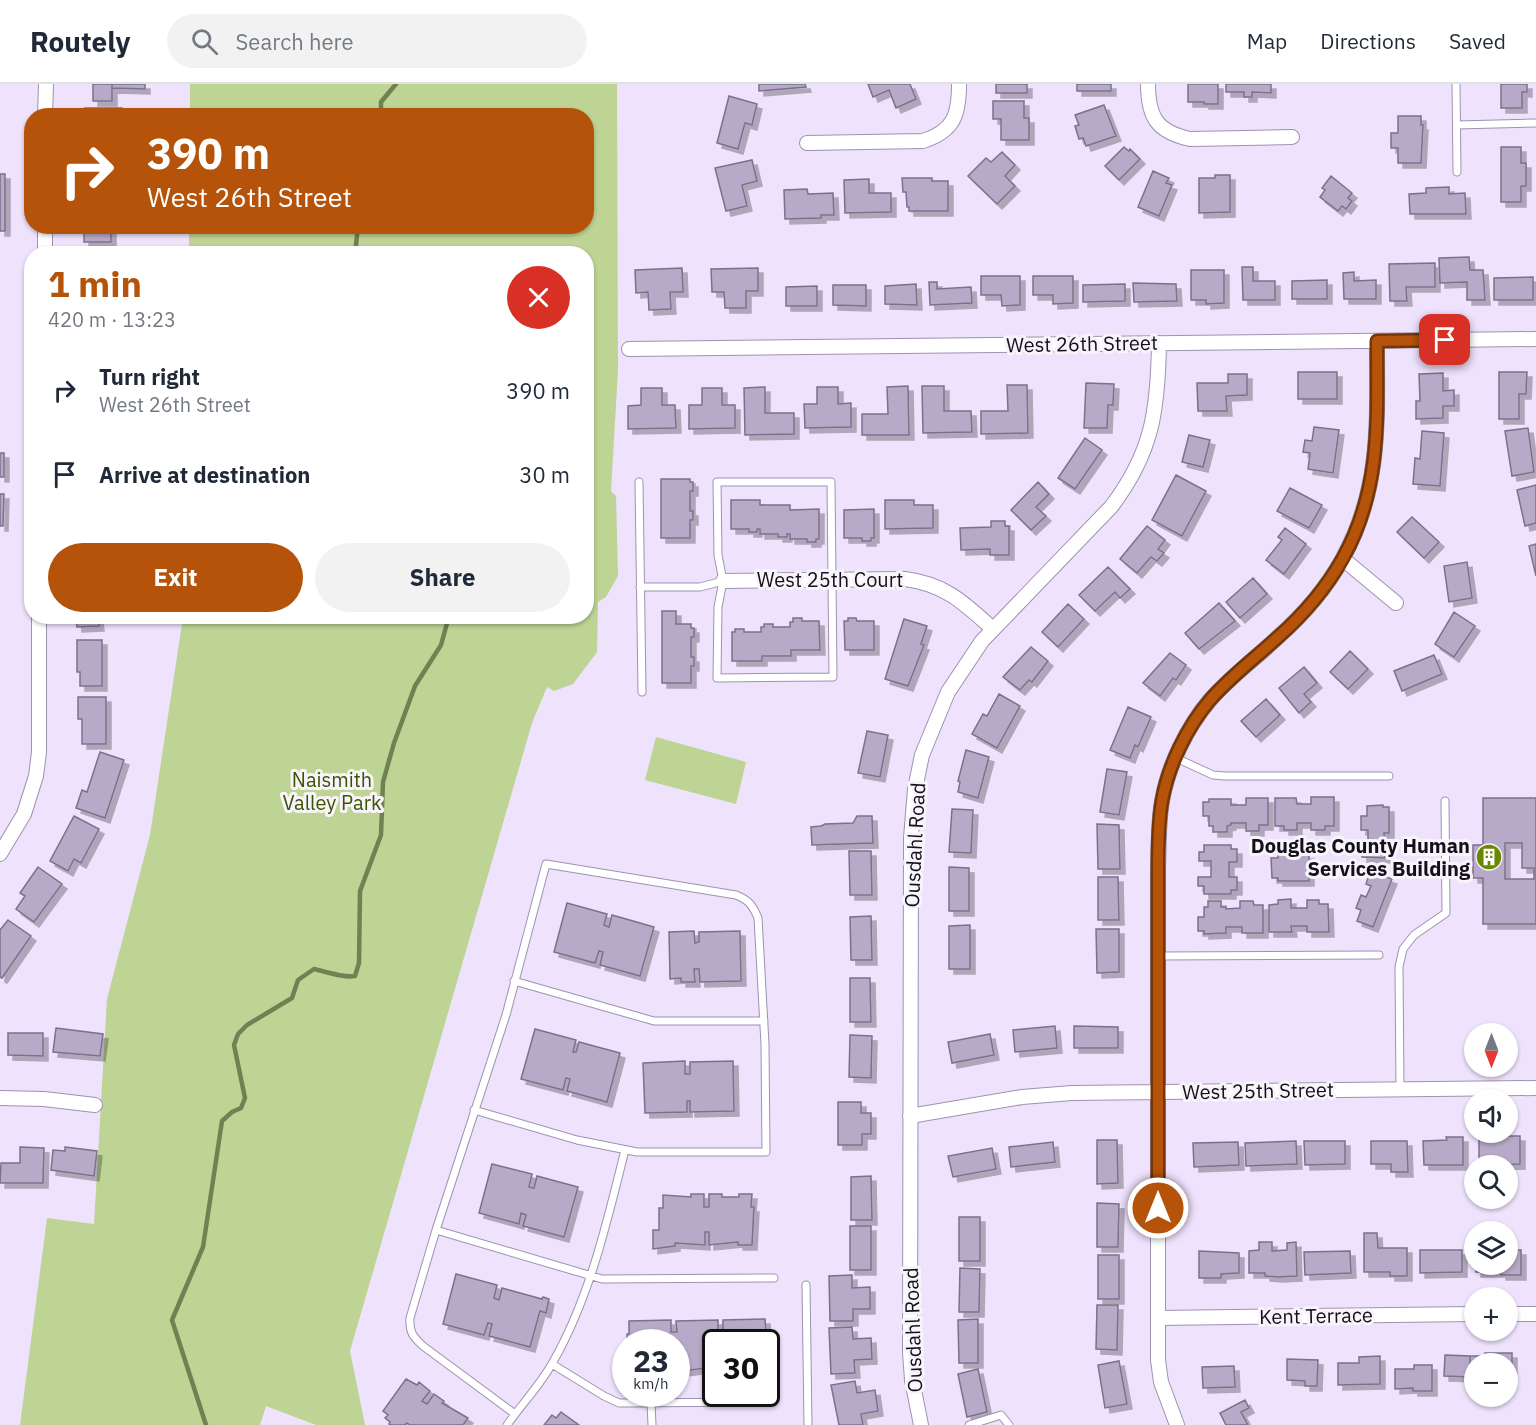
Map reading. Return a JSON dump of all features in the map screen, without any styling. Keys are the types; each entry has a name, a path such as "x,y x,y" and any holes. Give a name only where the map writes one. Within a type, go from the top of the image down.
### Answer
{"street":[{"path":"45,108 46,84"},
{"path":"807,143 923,141 932,138 946,130 951,123 958,105 959,84"},
{"path":"1148,84 1149,108 1156,122 1176,136 1190,139 1292,138"},
{"name":"West 26th Street","path":"629,349 1536,339"},
{"path":"1177,1425 1161,1382 1158,1360 1158,956 1162,800 1176,758 1188,732 1211,698 1299,616 1343,559 1369,493 1375,460 1377,341"},
{"name":"Ousdahl Road","path":"921,1425 912,1380 910,1352 910,1116 911,838 915,789 922,755 948,692 982,641 1111,507 1128,486 1139,464 1152,427 1159,378 1159,343"},
{"path":"1343,559 1396,603"},
{"name":"West 25th Court","path":"723,581 905,579 924,581 958,598 993,629"},
{"path":"0,855 24,814 36,776 39,752 39,624"},
{"name":"West 25th Street","path":"910,1116 1022,1097 1072,1093 1536,1088"},
{"path":"0,1098 44,1099 95,1105"},
{"name":"Kent Terrace","path":"1158,1318 1464,1314"},
{"path":"1518,1314 1536,1314"}],"lane":[{"path":"1456,84 1457,172"},
{"path":"1457,125 1536,123"},
{"path":"639,482 642,692"},
{"path":"717,482 831,482 833,677 717,678 718,608 723,581 718,555 717,482"},
{"path":"640,587 700,587 723,581"},
{"path":"1176,758 1213,775 1389,776"},
{"path":"1400,1090 1399,967 1403,948 1414,935 1446,913 1445,801"},
{"path":"474,1110 577,1140 637,1152 766,1152 764,1022 758,918 753,906 746,899 736,896 546,864 506,1015 474,1110 436,1230 410,1318 409,1330 423,1346 515,1414"},
{"path":"1158,956 1379,955"},
{"path":"514,981 654,1021 764,1022"},
{"path":"507,1425 552,1364 567,1335 590,1275 625,1150"},
{"path":"436,1230 602,1279 774,1278"},
{"path":"806,1285 808,1425"},
{"path":"552,1364 612,1399"},
{"path":"651,1407 652,1425"},
{"path":"969,1425 1001,1415 1009,1425"}],"green space":[{"name":"Naismith Valley Park","path":"190,84 617,84 618,370 611,491 616,496 618,576 606,597 598,602 597,652 573,684 554,691 547,687 532,723 350,1351 365,1425 316,1425 266,1406 260,1425 20,1425 47,1218 94,1224 107,999 150,835 182,624 594,624 594,246 189,246 189,234 594,234 594,108 190,108"},
{"path":"656,737 746,762 736,804 645,780"}],"building":[{"path":"93,84 112,84 112,101 93,101"},
{"path":"112,84 145,84 145,89 112,88"},
{"path":"759,84 805,84 806,87 759,91"},
{"path":"868,84 910,84 916,99 896,108 889,90 873,97"},
{"path":"996,84 1027,84 1027,93 996,93"},
{"path":"1077,84 1111,84 1111,91 1077,91"},
{"path":"1188,84 1218,84 1218,104 1188,102"},
{"path":"1226,84 1271,84 1271,93 1252,92 1252,97 1244,97 1244,92 1226,92"},
{"path":"1501,84 1527,84 1527,92 1522,92 1522,108 1501,108"},
{"path":"729,96 757,104 752,125 745,123 738,149 717,143"},
{"path":"993,101 1024,101 1024,118 1029,118 1029,140 1001,140 1001,119 993,119"},
{"path":"1104,105 1116,136 1086,146 1083,138 1079,139 1075,126 1079,125 1075,115"},
{"path":"1398,116 1421,116 1421,125 1423,125 1421,163 1398,163 1398,148 1391,148 1391,133 1398,133"},
{"path":"1124,147 1129,151 1130,149 1140,159 1119,180 1105,166"},
{"path":"1501,147 1521,147 1521,163 1526,163 1526,186 1521,186 1521,202 1501,202"},
{"path":"1002,152 1015,165 1005,176 1015,186 997,204 968,176 986,158 991,162"},
{"path":"752,160 757,181 742,185 747,206 726,211 715,168"},
{"path":"1153,171 1169,178 1166,183 1172,185 1159,216 1138,207"},
{"path":"0,174 5,174 5,231 0,231"},
{"path":"1215,175 1230,175 1230,212 1199,213 1199,178 1215,178"},
{"path":"1331,176 1352,193 1348,198 1352,201 1346,209 1342,206 1338,211 1320,197 1325,190 1322,188"},
{"path":"902,178 932,178 932,181 948,181 948,211 909,211 906,192 903,192"},
{"path":"869,179 869,193 891,193 891,212 845,213 844,180"},
{"path":"1449,187 1449,194 1465,193 1466,214 1410,214 1409,194 1426,193 1426,188"},
{"path":"807,189 808,194 833,193 834,215 821,215 821,218 785,219 784,190"},
{"path":"84,234 111,234 111,242 84,242"},
{"path":"1469,257 1470,270 1483,270 1485,300 1467,300 1467,282 1440,283 1439,258"},
{"path":"1435,263 1435,287 1406,287 1407,301 1390,301 1389,264"},
{"path":"1242,267 1253,267 1253,281 1275,281 1275,300 1243,300"},
{"path":"682,268 683,292 670,292 671,309 649,310 648,292 636,293 635,270"},
{"path":"758,268 758,291 746,291 746,308 725,308 724,292 712,292 711,269"},
{"path":"1191,270 1224,270 1224,303 1206,304 1206,300 1191,300"},
{"path":"1354,272 1354,281 1376,280 1376,299 1344,299 1343,273"},
{"path":"981,276 1020,276 1020,305 1002,306 1001,295 981,295"},
{"path":"1033,276 1073,276 1073,303 1053,304 1053,295 1033,295"},
{"path":"1533,277 1533,300 1494,300 1494,278"},
{"path":"1327,280 1327,299 1292,299 1292,281"},
{"path":"929,282 937,282 937,289 971,287 972,303 930,305"},
{"path":"1133,283 1176,284 1177,301 1134,302"},
{"path":"916,284 917,305 885,304 885,286"},
{"path":"1125,284 1125,301 1083,302 1083,285"},
{"path":"833,285 866,285 866,306 833,305"},
{"path":"817,286 817,306 786,306 786,287"},
{"path":"1298,372 1337,372 1337,399 1298,399"},
{"path":"1499,372 1527,372 1526,394 1519,394 1519,419 1499,419"},
{"path":"1443,373 1443,391 1454,390 1454,406 1443,406 1443,418 1416,419 1416,401 1420,401 1419,374"},
{"path":"1228,374 1247,374 1247,395 1226,396 1227,411 1198,411 1197,383 1228,383"},
{"path":"1086,383 1114,384 1113,405 1108,405 1107,428 1084,428"},
{"path":"1007,385 1027,385 1028,433 981,434 981,411 1008,411"},
{"path":"908,386 909,435 862,435 862,414 888,414 887,387"},
{"path":"922,386 944,386 944,411 971,411 972,432 923,433"},
{"path":"765,387 765,413 794,413 794,434 745,435 744,388"},
{"path":"817,387 838,387 838,404 851,403 851,427 805,428 804,404 817,404"},
{"path":"641,388 662,388 662,405 675,405 676,428 628,429 628,406 641,405"},
{"path":"702,388 722,388 722,405 735,405 735,428 689,429 689,405 702,405"},
{"path":"1314,427 1339,430 1333,473 1308,469 1310,453 1303,452 1305,440 1312,441"},
{"path":"1528,428 1534,472 1512,476 1505,431"},
{"path":"1422,431 1444,433 1440,486 1413,484 1415,458 1420,459"},
{"path":"1189,435 1210,440 1203,467 1182,462"},
{"path":"1085,438 1102,450 1075,489 1058,478"},
{"path":"0,453 4,453 4,477 0,477"},
{"path":"1176,475 1206,491 1182,536 1152,520"},
{"path":"661,479 690,479 690,482 693,482 693,491 690,491 690,511 693,511 693,520 690,520 690,538 661,538"},
{"path":"1038,482 1049,494 1036,507 1046,516 1031,530 1011,510"},
{"path":"1536,485 1536,523 1525,526 1517,490"},
{"path":"1290,488 1322,505 1309,528 1277,511"},
{"path":"0,494 4,494 3,526 0,526"},
{"path":"731,500 760,500 760,505 790,505 790,510 819,509 819,539 816,539 816,542 807,542 807,539 790,539 790,534 787,534 787,537 778,537 778,534 760,534 760,529 757,529 757,532 749,532 749,529 731,529"},
{"path":"885,500 914,500 914,505 933,505 933,528 885,529"},
{"path":"874,509 874,538 871,538 871,541 862,541 862,538 844,538 844,510"},
{"path":"1412,517 1439,542 1424,558 1397,532"},
{"path":"991,521 1005,521 1005,526 1009,526 1009,555 990,555 990,549 961,550 960,528 991,527"},
{"path":"1147,526 1165,540 1158,549 1164,553 1157,561 1151,557 1137,573 1120,559"},
{"path":"1285,528 1306,544 1284,574 1266,560 1282,540 1278,537"},
{"path":"1536,544 1536,576 1529,546"},
{"path":"1467,562 1472,598 1449,602 1444,566"},
{"path":"1108,567 1130,589 1120,598 1115,592 1095,611 1079,595"},
{"path":"1253,578 1267,594 1240,618 1226,602"},
{"path":"1219,603 1235,621 1199,649 1185,633"},
{"path":"1068,604 1084,619 1058,647 1042,632"},
{"path":"662,611 676,611 676,624 691,624 691,628 694,628 694,637 691,637 691,657 694,657 694,666 691,666 691,683 662,683"},
{"path":"1454,612 1475,626 1454,657 1435,644"},
{"path":"793,618 802,618 802,621 819,621 820,650 791,650 791,656 762,656 762,661 732,661 732,632 735,632 735,629 744,629 744,632 761,632 764,624 773,624 773,627 790,627"},
{"path":"848,618 856,618 857,621 874,621 874,650 845,650 844,621 848,621"},
{"path":"904,619 927,626 921,644 924,645 908,686 885,679"},
{"path":"77,624 99,624 99,626 77,627"},
{"path":"77,640 102,640 102,686 80,686 80,672 77,672"},
{"path":"1031,647 1048,661 1032,682 1029,680 1020,690 1003,677"},
{"path":"1350,651 1368,669 1348,689 1330,672"},
{"path":"1170,653 1186,665 1176,680 1173,678 1160,696 1143,683"},
{"path":"1434,655 1442,674 1402,691 1394,671"},
{"path":"1304,667 1317,683 1304,694 1311,702 1299,713 1279,688"},
{"path":"999,694 1020,706 997,748 972,734 983,714 987,716"},
{"path":"78,697 106,697 106,744 82,744 82,719 78,719"},
{"path":"1266,699 1280,715 1256,737 1241,721"},
{"path":"1128,707 1151,717 1138,747 1135,745 1130,758 1110,750"},
{"path":"867,731 888,735 880,777 858,773"},
{"path":"966,750 989,757 978,798 958,792 960,782 958,781"},
{"path":"100,752 124,760 105,818 76,808 82,790 87,792"},
{"path":"1107,769 1127,772 1119,815 1100,812"},
{"path":"1311,797 1334,797 1334,826 1325,826 1325,830 1311,830 1311,823 1297,823 1297,830 1284,830 1284,826 1275,826 1275,798 1296,798 1297,804 1311,804"},
{"path":"1246,798 1268,798 1268,825 1259,825 1259,831 1246,831 1246,823 1231,823 1227,826 1227,832 1213,832 1213,826 1209,826 1209,816 1203,816 1203,802 1209,802 1209,799 1231,799 1231,805 1246,805"},
{"name":"Douglas County Human Services Building","path":"1483,798 1536,798 1536,924 1483,924 1483,878 1473,878 1473,845 1483,845","holes":["1505,843 1522,843 1522,868 1534,868 1534,879 1505,879"]},
{"path":"1383,805 1383,807 1389,807 1389,833 1384,833 1385,858 1362,857 1362,843 1368,843 1368,830 1361,830 1361,816 1367,816 1367,806"},
{"path":"952,809 973,810 971,853 949,852"},
{"path":"74,816 99,829 81,863 74,859 68,871 50,861"},
{"path":"857,816 872,816 873,843 812,845 811,827 853,823"},
{"path":"1097,824 1119,825 1120,869 1098,869"},
{"path":"1204,845 1231,845 1231,849 1237,849 1237,862 1229,862 1229,877 1237,877 1237,890 1231,890 1231,894 1204,894 1204,886 1198,886 1198,877 1211,877 1211,861 1199,861 1199,852 1204,852"},
{"path":"849,851 871,851 872,895 850,895"},
{"path":"1278,854 1309,854 1309,881 1278,881 1278,878 1272,878 1271,858 1278,858"},
{"path":"38,867 62,884 34,922 16,909 25,896 20,893"},
{"path":"949,867 969,868 969,911 949,911"},
{"path":"1370,872 1392,879 1373,927 1357,921 1361,910 1356,908 1361,895 1366,897 1371,886 1366,884"},
{"path":"1098,877 1118,877 1119,920 1098,920"},
{"path":"1291,899 1291,908 1307,908 1307,900 1319,900 1319,904 1328,904 1329,932 1307,932 1307,926 1291,926 1292,932 1269,932 1269,905 1278,904 1278,900"},
{"path":"1208,901 1221,901 1221,907 1226,907 1226,909 1240,908 1240,901 1253,901 1254,905 1263,905 1263,933 1242,933 1242,927 1226,927 1226,933 1204,934 1204,931 1198,931 1198,917 1204,917 1204,907 1208,907"},
{"path":"567,903 607,914 604,925 609,927 612,915 654,927 640,976 600,965 603,952 599,951 595,963 554,952"},
{"path":"871,916 872,960 851,960 850,917"},
{"path":"8,920 31,936 2,978 0,977 0,930"},
{"path":"970,925 970,969 949,969 949,926"},
{"path":"1096,929 1119,929 1119,972 1097,973"},
{"path":"694,931 695,943 699,942 699,932 740,931 741,981 700,982 699,969 694,969 695,982 681,982 681,978 670,979 669,932"},
{"path":"850,978 870,978 871,1022 850,1022"},
{"path":"1055,1026 1057,1048 1015,1052 1013,1030"},
{"path":"1074,1026 1118,1027 1118,1048 1074,1048"},
{"path":"56,1028 103,1034 100,1056 53,1052"},
{"path":"535,1029 576,1040 573,1052 576,1052 579,1042 620,1053 607,1102 567,1091 570,1079 566,1078 563,1090 521,1079"},
{"path":"8,1033 43,1033 43,1056 8,1055"},
{"path":"990,1034 994,1055 952,1063 948,1042"},
{"path":"850,1035 872,1036 871,1078 849,1077"},
{"path":"685,1061 685,1074 690,1074 690,1062 733,1061 734,1111 690,1112 690,1101 687,1101 687,1112 645,1113 643,1063"},
{"path":"838,1102 861,1102 861,1113 871,1113 871,1134 862,1134 862,1145 838,1145"},
{"path":"1518,1136 1520,1136 1520,1164 1518,1164 1518,1155 1479,1155 1479,1143 1518,1143"},
{"path":"1446,1137 1463,1137 1463,1165 1424,1165 1423,1141 1447,1140"},
{"path":"1097,1140 1117,1140 1118,1183 1097,1184"},
{"path":"1296,1141 1297,1164 1246,1166 1245,1143"},
{"path":"1304,1141 1345,1141 1345,1164 1305,1165"},
{"path":"1371,1141 1407,1141 1408,1172 1391,1172 1391,1164 1371,1164"},
{"path":"1053,1142 1055,1162 1011,1167 1009,1147"},
{"path":"1238,1142 1239,1165 1194,1167 1193,1143"},
{"path":"20,1147 44,1148 43,1183 0,1183 1,1163 20,1163"},
{"path":"65,1147 97,1151 94,1176 51,1170 53,1150 65,1151"},
{"path":"992,1148 996,1169 953,1177 948,1156"},
{"path":"492,1164 532,1174 529,1187 534,1188 537,1176 578,1187 564,1237 523,1226 526,1215 521,1213 519,1224 479,1213"},
{"path":"871,1176 872,1220 851,1220 851,1177"},
{"path":"691,1194 704,1194 704,1207 709,1207 709,1194 739,1197 739,1194 752,1194 751,1207 754,1207 752,1245 738,1245 738,1242 709,1245 709,1232 705,1232 705,1245 675,1243 675,1246 653,1249 653,1230 659,1230 659,1208 663,1208 663,1195 691,1197"},
{"path":"1097,1203 1119,1204 1118,1247 1097,1247"},
{"path":"959,1217 980,1217 980,1261 959,1261"},
{"path":"850,1226 871,1226 871,1270 850,1270"},
{"path":"1364,1233 1377,1233 1378,1248 1407,1248 1407,1276 1390,1276 1390,1272 1364,1272"},
{"path":"1259,1242 1272,1242 1272,1251 1287,1250 1287,1243 1296,1242 1297,1276 1278,1277 1265,1276 1265,1273 1249,1273 1249,1251 1259,1250"},
{"path":"1420,1250 1462,1250 1462,1272 1420,1273"},
{"path":"1518,1250 1521,1250 1521,1275 1518,1275"},
{"path":"1199,1251 1239,1253 1239,1273 1221,1274 1221,1278 1199,1278"},
{"path":"1350,1251 1351,1273 1305,1275 1304,1252"},
{"path":"1098,1255 1119,1255 1119,1299 1098,1299"},
{"path":"960,1268 980,1269 979,1312 959,1312"},
{"path":"456,1274 497,1285 494,1298 499,1300 502,1288 549,1299 546,1313 540,1311 530,1347 489,1336 492,1324 488,1323 484,1335 443,1324"},
{"path":"852,1275 852,1288 870,1287 870,1309 853,1309 853,1321 830,1321 829,1276"},
{"path":"1097,1305 1118,1305 1117,1350 1096,1349"},
{"path":"765,1319 766,1329 723,1329 723,1320"},
{"path":"978,1319 978,1363 959,1363 958,1320"},
{"path":"671,1320 671,1329 629,1329 629,1321"},
{"path":"718,1320 718,1329 702,1329 702,1368 690,1370 690,1329 677,1329 676,1321"},
{"path":"852,1327 853,1339 871,1338 872,1359 854,1360 855,1373 831,1374 829,1328"},
{"path":"1445,1355 1464,1356 1464,1377 1444,1376"},
{"path":"1380,1356 1380,1384 1338,1385 1338,1363 1359,1363 1359,1357"},
{"path":"1287,1359 1318,1360 1317,1386 1305,1386 1305,1381 1287,1380"},
{"path":"1119,1361 1127,1404 1105,1408 1098,1365"},
{"path":"1414,1365 1432,1365 1432,1391 1413,1391 1413,1388 1395,1389 1395,1369 1414,1369"},
{"path":"1234,1366 1235,1387 1203,1388 1202,1367"},
{"path":"978,1369 987,1412 967,1417 958,1374"},
{"path":"406,1379 417,1385 419,1382 430,1391 422,1401 427,1404 434,1394 444,1401 442,1403 468,1418 463,1425 389,1424 390,1422 385,1418 388,1415 383,1411"},
{"path":"855,1381 857,1393 875,1390 878,1411 861,1414 863,1425 839,1425 831,1385"},
{"path":"1245,1400 1249,1408 1241,1412 1248,1425 1226,1425 1220,1413"},
{"path":"561,1412 579,1425 544,1425 552,1415 556,1418"}],"waterway":[{"path":"381,108 381,102 396,84"},
{"path":"356,246 357,234"},
{"path":"206,1425 172,1320 203,1247 222,1121 241,1108 245,1098 234,1045 238,1034 247,1025 292,998 298,980 314,969 355,976 359,963 360,891 381,835 383,782 394,743 415,686 441,645 447,624"}],"place":[{"name":"Douglas County Human Services Building","path":"1489,857"}],"route":[{"path":"1158,1208 1158,869 1162,800 1169,775 1188,732 1211,698 1279,637 1305,609 1343,559 1369,493 1375,460 1377,341 1445,340"}]}
